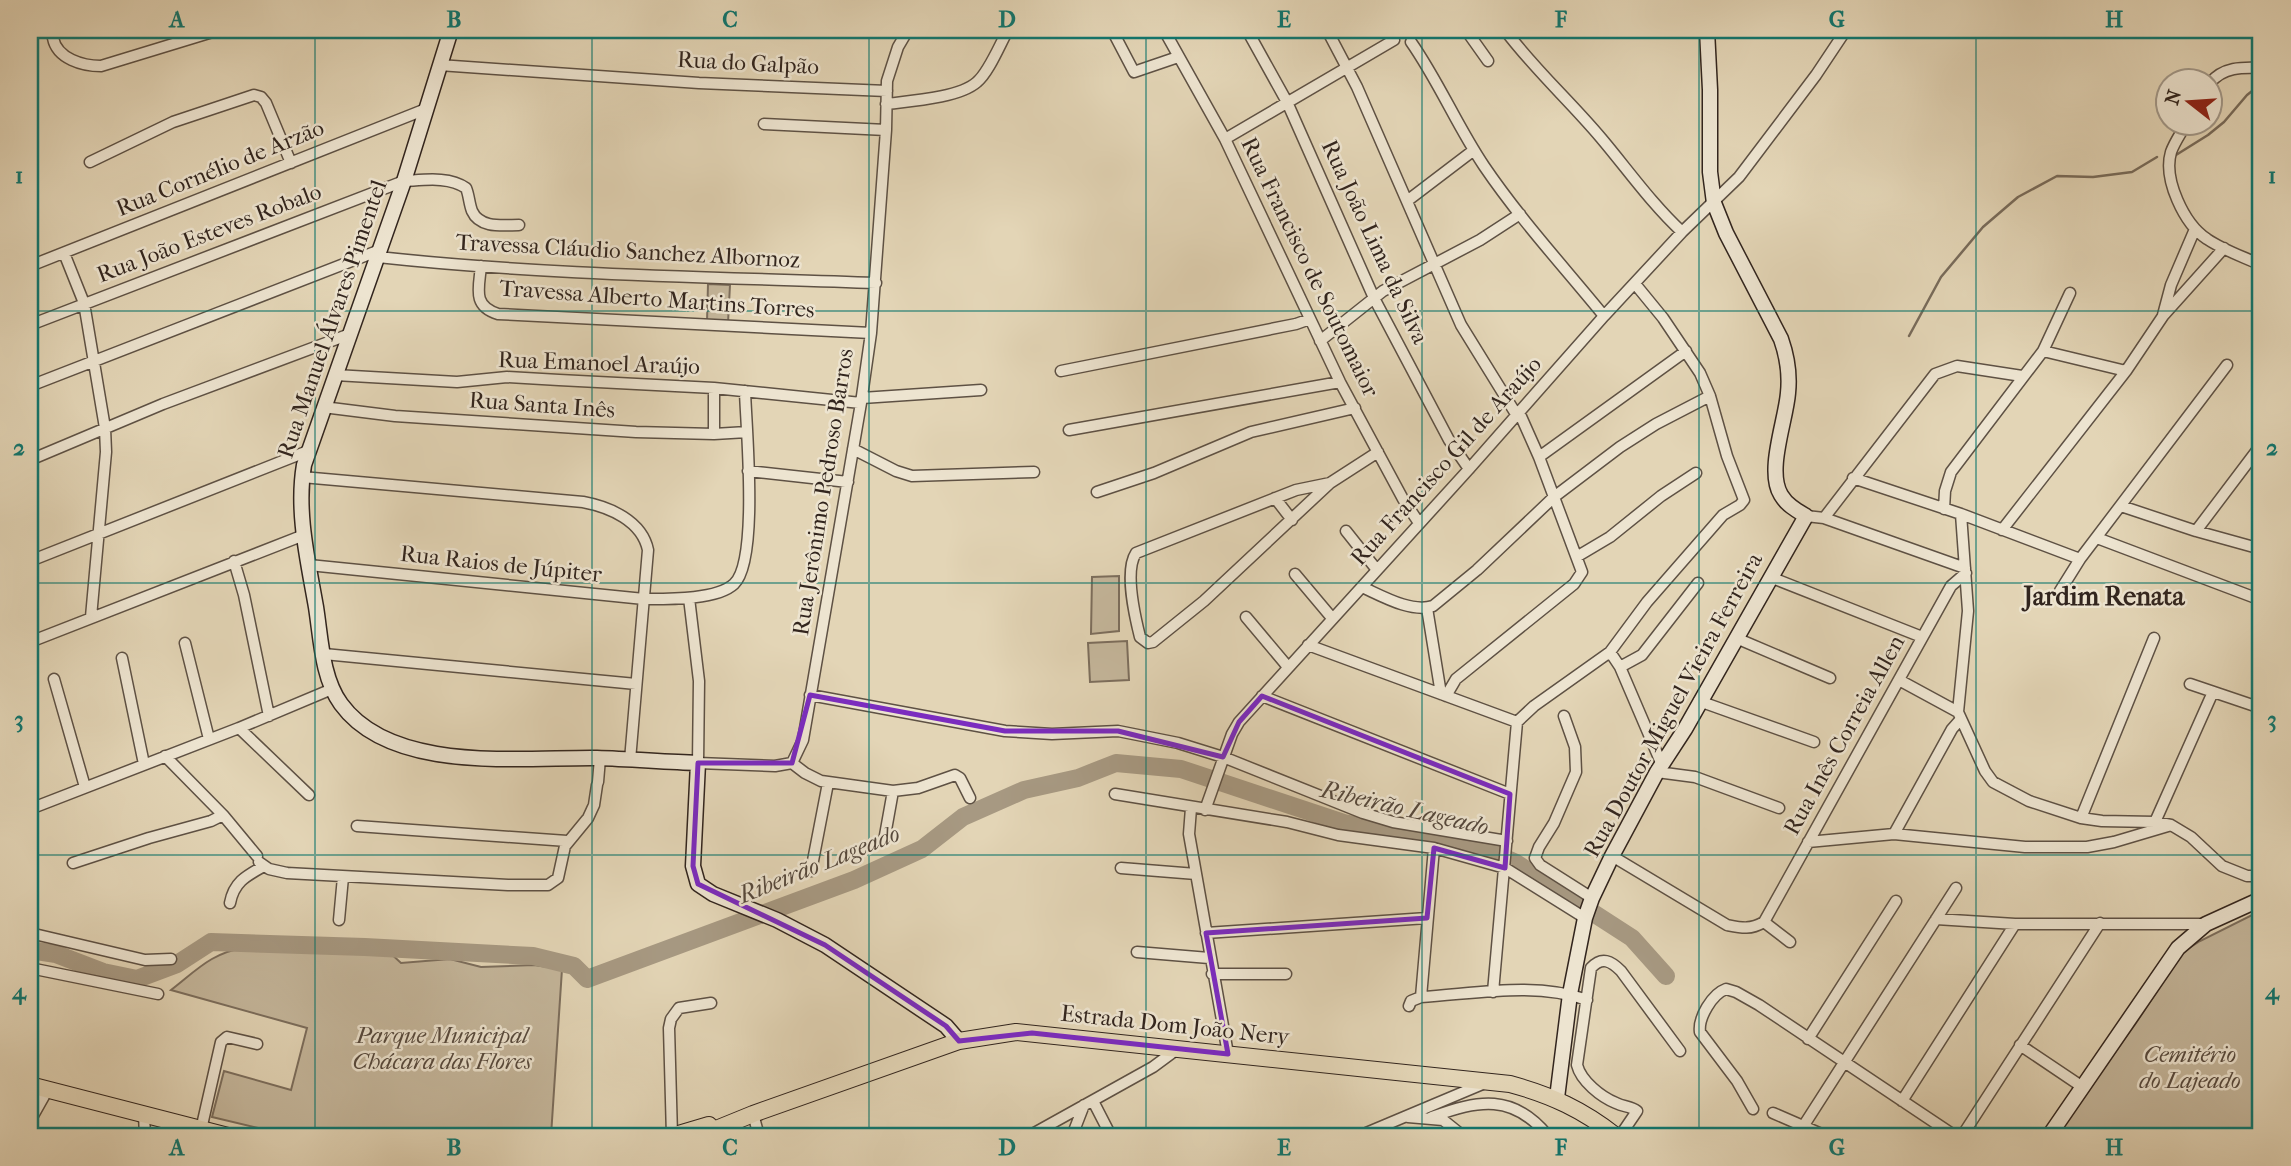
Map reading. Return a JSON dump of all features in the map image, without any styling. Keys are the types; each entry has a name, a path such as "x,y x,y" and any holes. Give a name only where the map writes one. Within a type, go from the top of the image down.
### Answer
{"main road":[{"name":"Estrada Dom João Nery","path":"699,1136 753,1114 959,1041 1024,1033 1510,1084 1557,1098 1618,1136"},
{"path":"30,1085 144,1115 200,1133 228,1136"},
{"name":"Estrada Dom João Nery","path":"672,1136 702,1126 729,1123"}],"street":[{"path":"58,30 54,34 57,49 70,59 92,66 101,66 219,30"},
{"name":"Rua Manuel Álvares Pimentel","path":"451,30 404,181 323,407 302,477 300,492 304,535 332,689 351,716 363,726 393,743 430,754 489,759 600,758 775,766 792,763"},
{"name":"Rua Jerônimo Pedroso Barros","path":"792,763 803,740 862,400 876,283 887,91 891,65 908,30"},
{"path":"886,104 950,93 972,85 982,77 1008,30"},
{"path":"1112,30 1134,72 1178,57"},
{"name":"Rua Francisco de Soutomaior","path":"1164,30 1225,139 1340,382 1403,499 1419,523"},
{"name":"Rua João Lima da Silva","path":"1247,30 1287,103 1374,298 1449,440 1469,469"},
{"path":"1327,30 1436,264 1461,325 1517,413 1539,457 1582,572 1574,584 1462,674 1444,695"},
{"path":"1466,30 1488,61"},
{"path":"1505,30 1602,139 1660,211 1682,232"},
{"path":"1707,30 1710,172 1714,203 1726,233 1786,352 1788,397 1775,479 1781,496 1791,507 1806,516 1824,518 1966,570"},
{"name":"Rua Francisco Gil de Araújo","path":"1205,810 1223,757 1239,722 1604,316 1636,285 1682,232 1739,177 1816,75 1846,30"},
{"path":"1225,139 1394,40"},
{"path":"1411,42 1436,80 1474,150 1520,214 1604,316"},
{"name":"Rua do Galpão","path":"439,65 699,83 887,91"},
{"path":"2224,72 2261,68"},
{"path":"90,162 173,122 254,95 261,97 266,103 291,163"},
{"name":"Rua Cornélio de Arzão","path":"30,266 426,109"},
{"path":"764,124 886,130"},
{"path":"2179,136 2171,151 2170,174 2179,201 2195,229 2207,240 2261,265"},
{"path":"1407,201 1474,150"},
{"name":"Rua João Esteves Robalo","path":"30,325 404,181 441,180 459,183 466,188 472,210 479,219 494,225 519,225"},
{"path":"1320,341 1383,291 1480,240 1520,214"},
{"path":"2163,316 2171,285 2195,229"},
{"path":"2002,530 2126,370 2163,316 2224,248"},
{"path":"64,253 84,303 105,428 106,452 91,617"},
{"path":"30,386 379,254"},
{"name":"Travessa Cláudio Sanchez Albornoz","path":"379,254 481,267 622,275 876,283"},
{"name":"Travessa Alberto Martins Torres","path":"481,267 481,304 485,309 498,314 871,333"},
{"path":"1493,992 1517,722 1534,706 1612,649 1647,602 1723,515 1743,502 1744,496 1727,456 1710,396 1700,373 1636,285"},
{"path":"1944,509 1945,491 1951,472 2043,351 2070,293"},
{"path":"1062,371 1310,319"},
{"path":"30,460 297,352 350,334"},
{"path":"1539,457 1686,351"},
{"path":"2043,351 2126,370"},
{"path":"2060,591 2080,559 2227,365"},
{"path":"1824,518 1935,374 1957,366 2022,376"},
{"name":"Rua Emanoel Araújo","path":"335,375 457,382 507,377 714,388 862,400 981,390"},
{"path":"1069,430 1340,382"},
{"path":"714,388 714,434"},
{"name":"Rua Raios de Júpiter","path":"309,565 644,599 689,598 726,589 733,586 740,576 748,534 745,391"},
{"path":"1362,587 1411,606 1427,608 1439,602 1554,497 1620,447 1656,424 1710,396"},
{"name":"Rua Santa Inês","path":"323,407 407,417 636,432 747,432"},
{"path":"1097,492 1154,473 1251,432 1355,408"},
{"path":"2196,531 2261,445"},
{"path":"853,449 895,471 912,476 1034,472"},
{"path":"30,561 308,451"},
{"path":"1330,483 1296,490 1136,553 1130,566 1140,637 1148,643 1153,642 1204,601 1330,483 1378,452"},
{"path":"748,471 848,482"},
{"path":"1578,556 1610,537 1661,496 1696,473"},
{"path":"302,477 597,504 619,514 632,524 646,541 648,550 630,760"},
{"path":"1853,478 1961,514 2080,559"},
{"path":"1275,498 1292,520"},
{"path":"2121,506 2261,549"},
{"path":"1894,834 1959,716 1968,611 1961,514"},
{"name":"Rua Doutor Miguel Vieira Ferreira","path":"1557,1098 1570,994 1585,918 1592,898 1660,768 1806,516"},
{"path":"1346,531 1377,570"},
{"path":"30,642 304,535"},
{"path":"2097,538 2261,600"},
{"path":"234,561 244,595 269,716"},
{"name":"Rua Inês Correia Allen","path":"1764,922 1951,586 1966,570"},
{"path":"1295,574 1332,618"},
{"path":"1770,577 1922,638"},
{"path":"1620,667 1642,655 1698,583"},
{"path":"689,598 699,681 698,763 692,866 698,884 713,894 777,920 825,945 947,1026 959,1041"},
{"path":"1427,608 1444,695"},
{"path":"1246,617 1288,667"},
{"path":"1736,638 1830,678"},
{"path":"2081,818 2154,638"},
{"path":"185,643 209,739"},
{"path":"1308,645 1517,722"},
{"path":"1612,649 1660,768 1695,777 1779,808"},
{"path":"324,654 636,684"},
{"path":"122,658 144,764"},
{"path":"54,679 85,787"},
{"path":"1899,680 1959,716 1984,771 1993,782 2029,801 2081,818 2171,825 2191,837 2222,866 2247,876 2261,876"},
{"path":"2190,684 2261,708"},
{"path":"30,809 332,689"},
{"path":"2155,822 2213,692"},
{"path":"810,695 1005,731 1052,734 1118,731 1178,743 1223,757 1363,813 1393,822 1507,844"},
{"path":"1262,696 1510,794"},
{"path":"1699,701 1814,742"},
{"path":"1564,716 1575,747 1576,772 1535,858 1540,865 1592,898"},
{"path":"239,728 309,795"},
{"path":"165,756 223,815 260,861 287,873 508,885 548,885 558,878 567,841 588,818 594,805 600,758"},
{"path":"792,763 813,778 828,783 893,791 918,788 955,775 961,778 970,798"},
{"path":"811,871 828,783"},
{"path":"884,841 893,791"},
{"path":"1115,794 1287,822 1338,835 1434,848 1505,864 1585,918"},
{"path":"1191,808 1189,834 1228,1054"},
{"path":"73,863 223,815"},
{"path":"1808,842 1894,834 2025,847 2087,847 2171,825"},
{"path":"357,826 567,841"},
{"path":"1421,997 1434,848"},
{"path":"1612,856 1727,925 1744,929 1764,922 1790,942"},
{"path":"230,903 236,885 260,861"},
{"path":"1121,867 1196,874"},
{"path":"339,920 343,877"},
{"path":"1800,1131 1956,888"},
{"path":"2049,1136 2178,948 2206,924 2261,900"},
{"path":"1808,1039 1896,901"},
{"path":"1206,933 1427,918"},
{"path":"1936,919 2015,924 2206,924"},
{"path":"1962,1136 2100,923"},
{"path":"1902,1101 2015,924"},
{"path":"30,933 145,960 171,959"},
{"path":"1137,952 1209,958"},
{"path":"1618,1136 1637,1111 1610,1100 1582,1077 1577,1065 1591,968 1596,962 1604,960 1613,963 1621,971 1679,1051"},
{"path":"30,968 158,994"},
{"path":"1212,974 1286,974"},
{"path":"1753,1110 1737,1081 1700,1032 1701,1019 1716,995 1726,989 1736,992 1955,1136"},
{"path":"1409,1006 1411,1001 1421,997 1507,990 1570,994 1587,1000"},
{"path":"672,1136 671,1018 679,1008 711,1003"},
{"path":"200,1133 221,1042 227,1037 257,1044"},
{"path":"2020,1045 2081,1086"},
{"path":"1029,1136 1153,1067 1176,1050"},
{"path":"1359,1136 1374,1133 1491,1081"},
{"path":"30,1121 48,1089"},
{"path":"1072,1136 1088,1103"},
{"path":"1088,1103 1111,1136"},
{"path":"1432,1117 1470,1104 1506,1106 1524,1114 1548,1136"},
{"path":"1773,1113 1800,1131 1826,1136"},
{"path":"753,1114 759,1136"},
{"path":"144,1115 145,1136"},
{"path":"1406,1117 1432,1117 1443,1120 1463,1136"}],"highlighted area":[{"path":"810,695 1005,731 1118,731 1223,757 1239,722 1262,696 1510,794 1505,868 1434,848 1427,918 1206,933 1228,1054 1032,1033 959,1041 946,1026 825,945 698,884 693,866 698,763 792,763"}],"green space":[{"path":"708,284 730,285 728,323 707,322"},
{"path":"1119,576 1119,631 1091,634 1092,577"},
{"path":"1127,641 1129,680 1090,682 1088,643"},
{"name":"Cemitério do Lajeado","path":"2261,912 2261,1136 2055,1136 2183,952"},
{"name":"Parque Municipal Chácara das Flores","path":"247,947 344,953 362,948 377,952 387,950 401,963 450,959 481,967 534,965 562,969 551,1136 292,1136 212,1117 224,1071 291,1090 307,1028 171,990 214,958"}],"waterway":[{"path":"2176,155 2224,122 2247,95 2261,84"},
{"path":"1909,336 1941,277 1983,227 2018,197 2057,176 2093,177 2132,172 2157,157"},
{"name":"Ribeirão Lageado","path":"30,950 56,954 103,972 137,979 177,964 211,942 533,956 574,966 587,979 854,880 922,849 963,817 1024,790 1078,778 1116,763 1181,769 1344,823 1487,850 1516,863 1632,938 1666,976"}],"district":[{"name":"Jardim Renata","path":"2104,596"}]}
